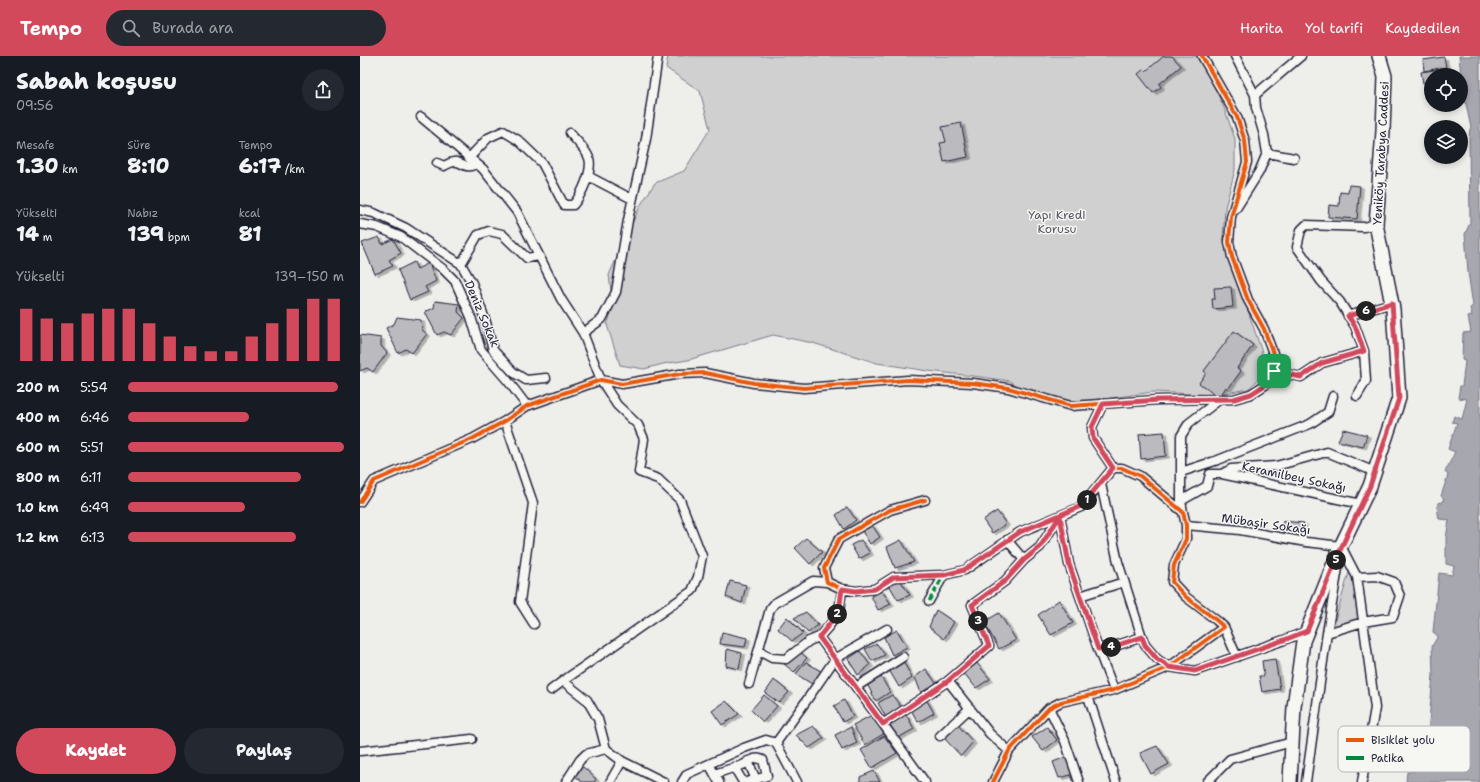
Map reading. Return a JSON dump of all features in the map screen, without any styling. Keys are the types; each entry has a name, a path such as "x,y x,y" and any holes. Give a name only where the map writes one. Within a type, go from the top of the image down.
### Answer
{"main road":[{"name":"Yeniköy Tarabya Caddesi","path":"1290,782 1294,707 1303,641 1342,546 1375,472 1399,398 1392,303 1376,224 1384,131 1385,76 1379,56"}],"street":[{"path":"583,334 602,319 616,292 632,199 646,139 658,56"},
{"path":"360,502 374,481 472,439 505,421 527,406 600,380 622,384 680,374 705,372 754,383 804,388 908,380 972,383 1008,388 1071,406 1158,400 1234,399 1251,394 1265,385 1274,371 1274,356 1264,329 1248,300 1232,257 1229,242 1230,217 1247,162 1244,141 1237,117 1202,56"},
{"path":"1230,217 1259,172 1267,153 1264,134 1256,108 1255,95 1235,56"},
{"path":"1255,95 1301,56"},
{"path":"421,117 483,169 518,212 561,299 583,334 600,380 617,405 638,425 644,439 639,472 658,479 680,500 702,556 698,577 692,591 551,690"},
{"path":"469,158 488,138 504,131 518,140 542,163 564,205 572,205 579,198 590,169 589,158 570,133"},
{"path":"1267,153 1294,158"},
{"path":"437,163 444,166 457,162 469,167 476,164"},
{"path":"588,176 632,199"},
{"path":"360,210 374,213 406,228 461,264 472,282 486,322 493,350 513,372 526,380 546,378"},
{"name":"Deniz Sokak","path":"360,224 377,227 401,237 443,269 455,281 471,317 481,350 527,406"},
{"path":"1357,396 1366,381 1364,351 1355,326 1340,302 1321,280 1297,246 1301,230 1306,225 1364,227 1376,224"},
{"path":"461,264 478,235 489,231 502,234 527,258 540,256"},
{"path":"1348,316 1392,303"},
{"path":"1274,371 1301,377 1322,363 1364,351"},
{"path":"1181,472 1310,424 1328,412 1333,396"},
{"path":"1219,400 1189,423 1181,436 1181,501 1186,525 1186,539 1174,565 1172,582 1186,597 1224,627 1237,657"},
{"path":"1103,404 1092,427 1093,438 1113,468"},
{"path":"505,421 533,503 520,602 534,624"},
{"path":"1200,466 1210,474 1222,474 1231,470 1276,466 1327,452 1375,472"},
{"path":"749,684 770,610 775,603 814,581 827,582 842,589 856,591 875,589 894,577 944,575 964,570 1020,532 1081,506 1113,468"},
{"path":"1113,468 1122,468 1140,476 1183,512"},
{"path":"1181,501 1207,486 1210,474"},
{"name":"Keramilbey Sokağı","path":"1222,474 1361,504"},
{"path":"1101,484 1118,562 1124,582 1145,645 1157,659 1169,667 1195,671 1307,631"},
{"path":"827,582 824,568 839,539 890,510 925,500"},
{"path":"883,724 948,681 989,646 972,605 1005,581 1024,560 1040,547 1060,516"},
{"path":"1060,516 1069,564 1098,649 1114,690"},
{"name":"Mübaşir Sokağı","path":"1186,525 1240,530 1306,542 1342,546"},
{"path":"1007,540 1024,560"},
{"path":"1342,546 1357,577 1375,708 1372,726"},
{"path":"1306,782 1327,633 1342,546"},
{"path":"930,601 944,575"},
{"path":"1327,633 1363,622 1393,617 1400,596 1394,582 1377,576 1357,577"},
{"path":"1080,596 1124,582"},
{"path":"759,651 772,658 786,659 809,641 819,637 839,612 842,589"},
{"path":"992,782 1009,751 1049,708 1061,702 1114,690 1169,667 1224,627"},
{"path":"776,743 835,658 887,629"},
{"path":"819,637 925,782"},
{"path":"1098,649 1115,646 1142,637"},
{"path":"856,687 903,657"},
{"path":"563,681 587,700 598,719 606,749 622,761 664,782"},
{"path":"948,681 990,734 1009,751"},
{"path":"1088,696 1116,782"},
{"path":"940,736 970,708"},
{"path":"1049,708 1065,741 1080,782"},
{"path":"360,752 472,739"},
{"path":"682,782 687,774 766,740 776,743 797,782"},
{"path":"1207,782 1230,759 1292,742"},
{"path":"747,782 767,776 763,760 756,744"},
{"path":"566,782 580,760 586,754 606,749"},
{"path":"709,764 717,778 734,767 741,766 748,761 759,758 763,760"},
{"path":"610,782 622,761"},
{"path":"748,761 756,780"},
{"path":"734,767 743,782"},
{"path":"1362,782 1364,772"}],"green space":[{"name":"Yapı Kredi Korusu","path":"668,56 1196,56 1209,75 1225,110 1235,139 1235,170 1225,208 1223,238 1262,352 1260,378 1248,389 1215,395 1153,392 1076,403 1037,401 1010,381 877,363 813,343 773,335 688,360 644,369 620,365 607,325 613,307 609,275 640,206 655,183 684,171 710,129 700,91 666,68"},
{"path":"1352,562 1359,619 1333,627"}],"shaded area":[{"path":"1459,56 1480,56 1480,782 1406,782 1407,772 1470,772 1470,726 1429,726 1433,675 1432,646 1438,636 1433,632 1439,573 1452,575 1454,566 1446,564 1446,538 1449,520 1439,519 1437,507 1439,502 1442,503 1444,499 1441,496 1448,475 1445,472 1455,452 1448,449 1457,423 1452,422 1454,416 1462,419 1467,399 1458,398 1460,386 1462,386 1465,361 1462,360 1463,333 1471,332 1468,317 1472,316 1470,308 1473,306 1468,272 1465,234 1470,223 1469,137 1471,128 1468,112 1468,68 1460,68"}],"building":[{"path":"1164,56 1172,56 1181,66 1159,84 1161,87 1153,93 1138,74 1144,69 1146,71"},
{"path":"1444,57 1446,67 1424,68 1424,71 1423,60"},
{"path":"1421,72 1424,72 1424,83 1423,83"},
{"path":"961,123 968,157 944,162 940,143 946,142 942,127"},
{"path":"1349,185 1360,186 1357,219 1328,217 1329,205 1339,206 1340,192 1348,193"},
{"path":"379,237 382,244 393,239 401,253 389,260 393,266 375,274 362,243"},
{"path":"414,262 417,269 429,263 436,281 425,287 428,292 410,300 398,270"},
{"path":"1231,287 1233,307 1213,309 1212,299 1215,299 1214,288"},
{"path":"435,301 459,304 458,312 464,318 451,335 444,332 437,335 425,312 434,308"},
{"path":"397,317 421,320 422,330 427,334 412,353 406,349 398,353 386,328 394,324"},
{"path":"1234,331 1253,345 1237,368 1241,371 1228,389 1226,387 1219,398 1199,383 1206,373 1204,371"},
{"path":"360,335 381,338 381,346 387,353 373,372 367,368 360,371"},
{"path":"1343,429 1367,435 1363,447 1338,441"},
{"path":"1164,432 1166,456 1141,459 1139,434"},
{"path":"847,507 856,520 844,529 836,515"},
{"path":"997,511 1006,524 992,533 983,520"},
{"path":"1283,521 1304,523 1301,533 1282,531"},
{"path":"872,525 880,537 870,544 862,531"},
{"path":"806,538 822,552 810,564 795,548"},
{"path":"861,540 870,553 859,559 851,545"},
{"path":"901,540 914,562 895,568 887,547"},
{"path":"900,580 910,595 898,600 889,585"},
{"path":"730,581 746,585 742,603 726,597"},
{"path":"882,591 891,604 878,610 871,596"},
{"path":"1059,600 1073,623 1051,635 1038,615"},
{"path":"936,610 954,622 944,639 929,627"},
{"path":"806,612 818,625 808,633 794,618"},
{"path":"999,613 1016,640 999,649 984,622"},
{"path":"787,617 803,633 792,641 778,629"},
{"path":"897,630 907,647 892,655 884,637"},
{"path":"722,632 747,638 745,647 720,644"},
{"path":"877,644 885,655 872,661 865,649"},
{"path":"727,649 742,653 739,669 726,666"},
{"path":"799,651 807,658 794,672 784,664"},
{"path":"860,651 870,665 858,675 848,659"},
{"path":"1275,659 1280,689 1262,692 1259,676 1264,676 1262,661"},
{"path":"903,661 912,678 899,687 889,670"},
{"path":"806,662 822,672 812,684 796,674"},
{"path":"977,663 990,679 976,688 964,673"},
{"path":"926,669 936,683 921,693 915,677"},
{"path":"881,677 890,692 876,701 867,684"},
{"path":"774,680 789,692 779,703 765,693"},
{"path":"764,695 777,706 763,722 751,710"},
{"path":"892,695 901,707 886,717 878,703"},
{"path":"926,699 934,713 918,722 911,710"},
{"path":"844,700 853,716 843,722 834,706"},
{"path":"726,701 739,714 722,725 712,711"},
{"path":"906,714 914,729 898,738 890,725"},
{"path":"872,715 885,733 865,745 853,725"},
{"path":"957,724 973,742 961,756 943,737"},
{"path":"813,726 824,738 809,748 796,735"},
{"path":"851,727 857,743 842,750 835,735"},
{"path":"1047,727 1057,740 1043,751 1032,737"},
{"path":"884,736 897,753 872,768 861,750"},
{"path":"1157,746 1169,764 1151,774 1140,753"},
{"path":"1068,756 1075,774 1059,778 1053,762"},
{"path":"583,767 596,779 594,782 582,782 575,776"},
{"path":"874,771 880,782 860,782 860,777"}],"marked path":[{"path":"929,601 944,575"}],"cycle path":[{"path":"360,502 374,481 472,439 505,421 527,406 601,380 622,384 680,374 705,373 754,383 804,388 908,380 973,383 1008,388 1071,406 1158,400 1234,399 1251,394 1265,385 1274,371 1274,356 1264,329 1248,300 1232,257 1229,242 1231,217 1247,162 1245,141 1237,117 1202,56"},
{"path":"925,500 890,510 839,539 824,568 827,582 842,589 856,591 875,589 894,577 944,575 965,570 1020,532 1081,507 1113,468 1122,468 1140,476 1183,512 1186,525 1186,539 1174,565 1172,582 1186,597 1224,627 1169,667 1114,690 1061,702 1049,708 1009,751 993,782"}],"route":[{"path":"1392,303 1399,398 1370,486 1342,546 1307,631 1195,671 1169,667 1157,659 1145,645 1142,637 1115,646 1098,649 1069,564 1060,516 1040,547 1024,560 1005,581 972,605 989,646 948,681 883,724 819,637 839,612 842,589 856,591 875,589 894,577 944,575 964,570 1020,532 1081,506 1113,468 1093,438 1092,427 1103,404 1158,400 1234,399 1251,394 1265,385 1274,371 1301,377 1322,363 1364,351 1355,326 1348,316 1392,303"}]}
